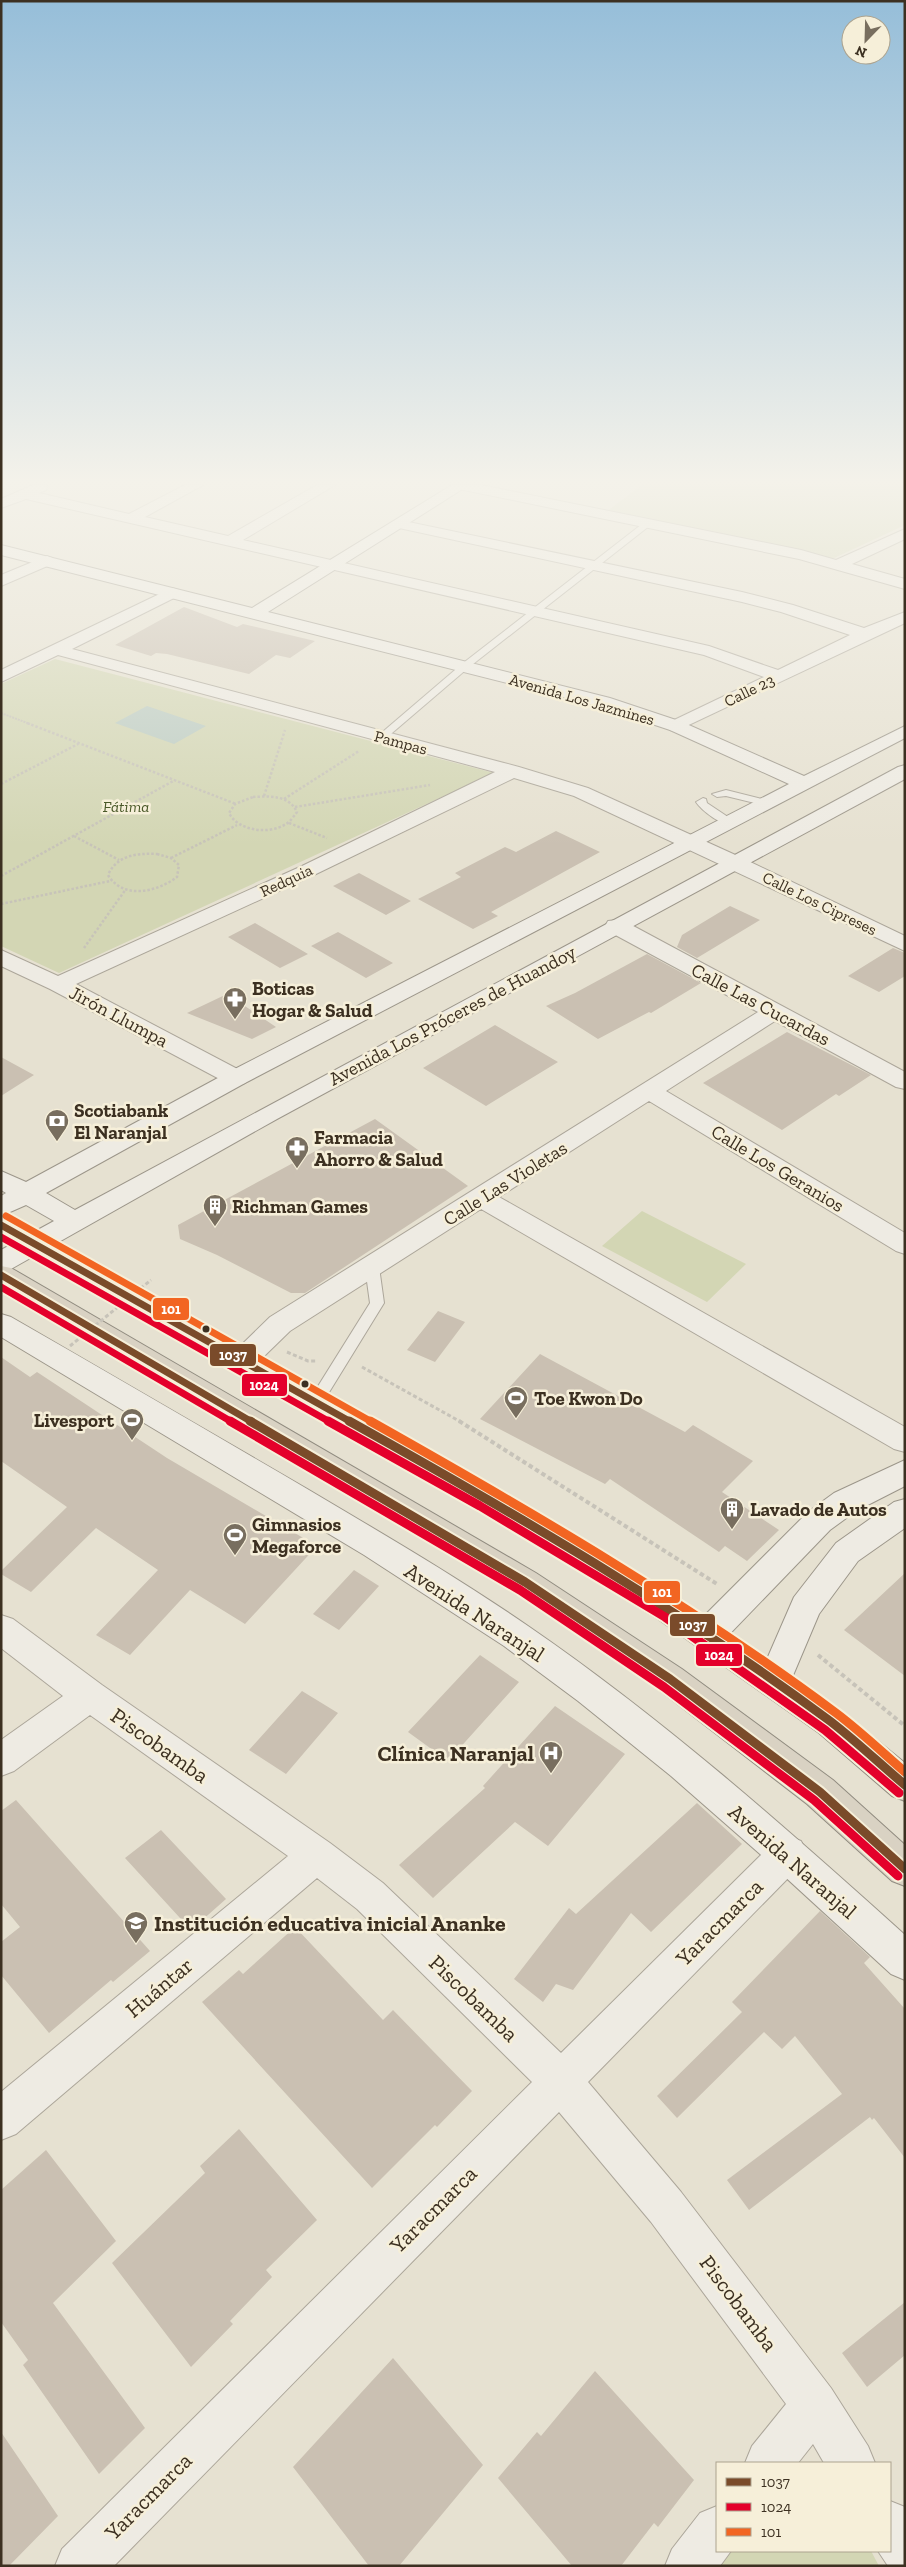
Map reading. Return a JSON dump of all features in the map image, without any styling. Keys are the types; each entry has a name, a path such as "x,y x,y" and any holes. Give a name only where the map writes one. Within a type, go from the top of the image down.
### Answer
{"highway":[{"path":"1,1225 251,1352 315,1403 485,1497 670,1609 830,1722 905,1785"},
{"path":"1,1275 525,1582 670,1678 820,1792 905,1870"}],"street":[{"path":"1,677 148,605"},
{"name":"Avenida Los Jazmines","path":"219,605 604,702 676,726 806,784"},
{"path":"256,614 270,605"},
{"path":"507,605 709,651 778,676"},
{"path":"772,605 865,634"},
{"name":"Calle 23","path":"676,726 865,634 905,618"},
{"name":"Pampas","path":"57,650 512,771 581,792 735,862"},
{"path":"1,1207 236,1078 905,731"},
{"name":"Redquia","path":"58,984 353,848 512,771"},
{"name":"Avenida Los Próceres de Huandoy","path":"1,1262 616,926 905,771"},
{"name":"Calle Los Cipreses","path":"735,862 900,937"},
{"name":"Calle Las Cucardas","path":"616,926 905,1082"},
{"name":"Jirón Llumpa","path":"1,957 58,984 236,1078"},
{"name":"Calle Las Violetas","path":"251,1352 280,1324 651,1092 774,1011"},
{"name":"Calle Los Geranios","path":"651,1092 905,1245"},
{"path":"1,1179 74,1221"},
{"path":"481,1198 905,1441"},
{"name":"Avenida Naranjal","path":"1,1324 146,1407 376,1547 542,1654 624,1718 788,1853 905,1962"},
{"path":"707,1635 819,1521 844,1502 905,1472"},
{"path":"774,1682 806,1607 847,1552 905,1511"},
{"name":"Piscobamba","path":"1,1630 90,1696 317,1855 370,1896 560,2081 666,2207 815,2404 850,2462"},
{"path":"1,1760 90,1696"},
{"name":"Yaracmarca","path":"80,2566 788,1853"},
{"name":"Huántar","path":"1,2119 317,1855"},
{"path":"770,2462 815,2404"},
{"path":"891,2527 905,2550"},
{"path":"689,2566 716,2531"}],"lane":[{"path":"382,737 465,666 547,605"},
{"path":"717,794 726,793 767,803"},
{"path":"703,801 701,802 704,805 730,823"},
{"path":"315,1403 377,1304 372,1267"}],"path":[{"path":"264,796 291,712"},
{"path":"1,714 236,804"},
{"path":"283,799 382,737"},
{"path":"1,784 79,744"},
{"path":"1,876 175,780"},
{"path":"295,807 433,784"},
{"path":"289,823 297,812 295,807 283,799 264,796 248,798 236,804 228,815 237,825 263,830 289,823 353,848"},
{"path":"171,858 237,825"},
{"path":"74,836 120,860"},
{"path":"1,904 110,881 126,889 150,890 172,882 180,871 179,865 171,858 146,854 120,860 110,868 108,875 110,881"},
{"path":"58,984 126,889"},
{"path":"70,1346 151,1280"},
{"path":"251,1352 308,1361 341,1361 367,1369 456,1419 741,1599"},
{"path":"794,1635 905,1726"}],"green space":[{"name":"Fátima","path":"55,659 494,773 59,973 1,946 1,684"},
{"path":"642,1211 746,1264 707,1302 602,1246"},
{"path":"731,2552 872,2552 879,2566 720,2566"}],"shaded area":[{"path":"147,706 206,726 174,744 115,723"}],"building":[{"path":"184,607 237,627 243,624 315,641 290,658 276,655 249,674 167,654 156,653 151,656 115,645"},
{"path":"556,831 600,852 491,912 498,916 473,929 418,899 461,877 455,873 505,847 516,852"},
{"path":"359,873 411,901 386,915 333,886"},
{"path":"730,906 760,920 697,958 677,947 682,935"},
{"path":"255,923 308,954 280,968 228,937"},
{"path":"338,932 393,963 366,978 311,946"},
{"path":"893,948 905,953 905,976 879,992 848,976"},
{"path":"647,954 701,983 651,1013 649,1012 598,1039 546,1006 575,993"},
{"name":"Boticas Hogar & Salud","path":"227,994 276,1027 252,1039 187,1013"},
{"path":"495,1025 558,1062 486,1106 423,1068"},
{"path":"787,1032 871,1075 839,1096 836,1094 782,1130 703,1083"},
{"path":"1,1057 34,1075 1,1096"},
{"path":"375,1119 468,1186 305,1293 291,1293 217,1255 180,1239 178,1225"},
{"path":"438,1311 465,1322 435,1362 407,1350"},
{"path":"540,1354 685,1432 693,1425 753,1461 722,1492 779,1530 747,1561 725,1546 719,1552 610,1479 605,1484 480,1419"},
{"path":"1,1357 30,1377 37,1372 167,1458 317,1546 245,1624 190,1590 130,1655 96,1635 158,1570 96,1528 31,1592 1,1574 1,1571 67,1507 1,1461"},
{"path":"354,1570 379,1586 339,1630 313,1614"},
{"path":"905,1573 905,1676 844,1630"},
{"path":"480,1655 519,1682 448,1761 408,1732"},
{"path":"302,1691 338,1713 286,1774 249,1750"},
{"name":"Clínica Naranjal","path":"555,1706 625,1754 548,1846 515,1822 433,1898 399,1865 485,1788 483,1786"},
{"path":"16,1800 150,1951 113,1982 111,1980 49,2033 1,1975 1,1942 20,1927 1,1904 1,1811"},
{"path":"697,1803 742,1844 651,1932 631,1913 573,1990 556,1984 543,2002 514,1979 569,1908 576,1914"},
{"path":"161,1830 226,1899 191,1930 125,1858"},
{"path":"820,1911 870,1957 864,1963 905,2009 905,2158 874,2118 872,2120 870,2117 749,2210 727,2180 842,2094 795,2036 782,2049 764,2032 677,2118 657,2096 742,2012 732,2002"},
{"path":"295,1927 383,2020 393,2010 472,2091 372,2188 202,2002 239,1970 243,1974"},
{"path":"239,2129 317,2220 266,2270 272,2277 230,2321 233,2324 191,2367 112,2263 205,2173 200,2166"},
{"path":"46,2150 116,2241 53,2303 145,2428 99,2474 23,2365 28,2360 1,2322 1,2190"},
{"path":"905,2302 905,2355 867,2387 842,2353"},
{"path":"393,2358 483,2465 399,2566 369,2566 293,2467"},
{"path":"595,2371 694,2480 658,2527 654,2523 621,2566 572,2566 498,2478 537,2432 541,2436"},
{"path":"1,2432 58,2516 9,2566 1,2566"}],"transit line":[{"name":"101","path":"6,1216 490,1488 675,1600 837,1714 905,1772"},
{"name":"1037","path":"1,1225 485,1497 670,1609 831,1722 905,1785"},
{"name":"1024","path":"1,1237 480,1506 665,1617 825,1730 899,1793"},
{"name":"1037","path":"1,1275 525,1582 670,1679 820,1792 905,1869"},
{"name":"1024","path":"1,1287 520,1590 664,1687 814,1800 898,1876"}],"place":[{"name":"Boticas Hogar & Salud","path":"235,1020"},
{"name":"Scotiabank El Naranjal","path":"57,1142"},
{"name":"Farmacia Ahorro & Salud","path":"297,1169"},
{"name":"Richman Games","path":"215,1227"},
{"name":"Toe Kwon Do","path":"516,1419"},
{"name":"Livesport","path":"132,1441"},
{"name":"Lavado de Autos","path":"732,1530"},
{"name":"Gimnasios Megaforce","path":"235,1556"},
{"name":"Clínica Naranjal","path":"551,1774"},
{"name":"Institución educativa inicial Ananke","path":"136,1944"}]}
